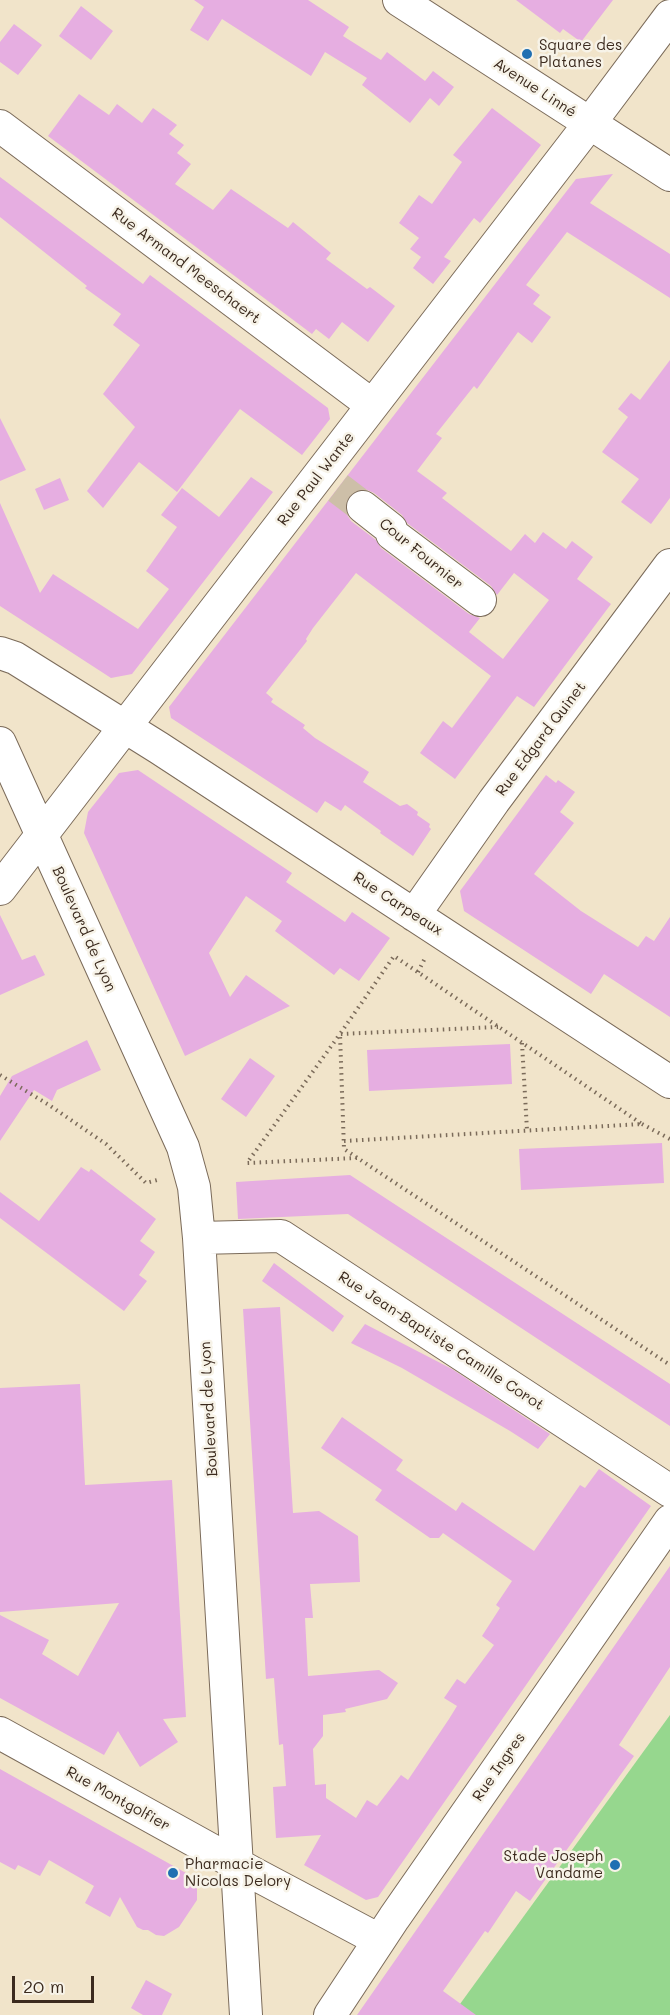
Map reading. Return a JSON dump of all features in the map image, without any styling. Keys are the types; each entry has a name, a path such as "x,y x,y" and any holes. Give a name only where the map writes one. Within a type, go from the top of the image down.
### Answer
{"street":[{"name":"Avenue Linné","path":"399,0 670,175"},
{"name":"Rue Paul Wante","path":"0,889 126,726 329,481 372,405 670,16"},
{"name":"Rue Armand Meeschaert","path":"0,126 372,405"},
{"name":"Cour Fournier","path":"363,507 391,529 392,534 480,600"},
{"name":"Rue Edgard Quinet","path":"414,915 494,801 670,565"},
{"name":"Rue Carpeaux","path":"0,653 15,658 126,726 670,1082"},
{"name":"Boulevard de Lyon","path":"0,743 183,1147 191,1172 199,1238 246,2015"},
{"name":"Rue Jean-Baptiste Camille Corot","path":"199,1238 281,1236 670,1491"},
{"name":"Rue Ingres","path":"330,2015 379,1940 670,1521"},
{"name":"Rue Montgolfier","path":"0,1733 379,1940"}],"path":[{"path":"357,1158 247,1163 394,956 642,1124 670,1139"},
{"path":"340,1034 499,1027"},
{"path":"340,1034 344,1149 670,1365"},
{"path":"522,1042 527,1130"},
{"path":"0,1075 106,1144 146,1183 191,1172"},
{"path":"344,1141 642,1124"}],"green space":[{"name":"Stade Joseph Vandame","path":"670,1715 670,2015 452,2015"}],"building":[{"path":"194,0 308,0 349,27 343,36 381,60 387,52 425,81 433,71 454,87 439,106 430,98 410,123 362,85 367,78 325,52 311,76 222,19 208,41 190,30 204,7"},
{"path":"516,0 613,0 581,42 563,29 560,33"},
{"path":"81,6 113,31 91,60 59,36"},
{"path":"14,24 42,45 18,75 0,62 0,42"},
{"path":"79,94 109,115 117,104 142,123 153,108 177,125 169,134 184,145 177,153 191,164 175,184 213,210 231,189 288,228 293,222 331,253 326,259 395,306 368,342 342,322 329,339 316,329 312,334 48,136"},
{"path":"492,108 541,145 480,223 474,218 444,257 451,261 433,284 413,268 421,257 410,249 419,238 399,223 419,195 432,204 462,162 453,155"},
{"path":"613,174 590,203 670,254 670,298 567,232 526,285 540,295 533,304 551,317 532,343 518,332 477,389 474,386 436,434 442,438 417,471 447,493 442,498 511,551 525,534 535,543 543,532 566,549 572,541 593,557 577,579 611,604 534,707 517,696 455,779 420,753 443,721 452,728 491,676 356,573 266,693 273,699 271,702 305,725 303,728 315,738 369,772 363,782 400,806 407,804 430,824 431,829 413,856 345,805 341,811 325,801 317,813 171,718 169,707 576,179","holes":["365,489 374,493 402,515 407,523 491,586 497,595 514,573 549,600 503,659 469,632 480,618 469,614 381,548 376,540 351,521 346,513 345,504 349,496"]},
{"path":"0,177 143,284 150,275 328,408 330,419 302,455 240,409 177,492 139,462 103,508 87,491 135,427 103,394 140,345 113,325 121,314 85,288 87,286 0,217"},
{"path":"670,360 670,498 651,524 621,502 639,479 602,452 628,417 618,409 631,393 640,400"},
{"path":"0,418 26,470 0,481"},
{"path":"251,477 273,492 132,674 111,678 0,606 0,503 40,593 53,574 138,629 169,589 146,571 177,527 161,515 182,488 219,517"},
{"path":"60,478 69,500 44,510 35,489"},
{"path":"138,770 292,873 286,882 345,922 352,912 390,938 359,981 340,968 334,975 275,931 282,921 246,896 209,953 230,997 246,975 290,1006 185,1056 84,833 88,812 119,773"},
{"path":"546,775 556,783 558,780 575,792 560,812 574,823 534,874 581,911 638,947 646,936 654,941 670,917 670,1017 604,974 591,994 464,911 460,891"},
{"path":"0,915 22,960 35,955 45,975 0,995"},
{"path":"87,1040 101,1070 57,1090 52,1101 34,1090 0,1141 0,1096 12,1076"},
{"path":"510,1044 512,1084 369,1091 367,1050"},
{"path":"250,1058 275,1076 246,1117 221,1099"},
{"path":"662,1143 664,1183 521,1190 519,1149"},
{"path":"81,1167 89,1172 91,1169 156,1219 140,1241 155,1252 139,1275 147,1281 124,1311 0,1218 0,1192 39,1221"},
{"path":"350,1175 670,1384 670,1426 348,1214 238,1219 236,1182"},
{"path":"274,1263 344,1316 333,1332 262,1281"},
{"path":"280,1307 293,1513 319,1511 358,1536 360,1582 310,1584 313,1618 305,1618 308,1676 379,1670 398,1683 387,1699 345,1709 346,1712 323,1715 323,1736 313,1749 315,1785 326,1784 326,1798 356,1818 367,1800 377,1806 401,1775 408,1780 449,1719 457,1706 444,1698 457,1679 465,1684 494,1645 482,1636 500,1608 496,1605 512,1581 443,1533 439,1538 430,1538 375,1500 382,1490 321,1448 342,1417 403,1460 396,1470 456,1511 462,1502 534,1551 580,1485 585,1488 599,1469 651,1506 378,1897 366,1900 304,1865 321,1835 276,1838 273,1787 286,1786 283,1744 279,1745 274,1678 266,1679 243,1309"},
{"path":"365,1324 452,1369 550,1434 538,1449 402,1368 351,1343"},
{"path":"80,1384 85,1485 172,1480 186,1717 163,1719 178,1742 140,1767 118,1731 104,1755 0,1698 0,1615 49,1640 42,1654 78,1676 119,1603 0,1612 0,1388"},
{"path":"670,1566 670,1667 619,1745 634,1756 530,1901 516,1891 488,1933 485,1931 443,1991 476,2015 357,2015"},
{"path":"0,1769 186,1873 197,1889 197,1900 179,1927 164,1936 137,1927 120,1897 110,1917 85,1903 94,1886 49,1860 40,1876 18,1865 15,1870 0,1862"},
{"path":"146,1980 172,1994 162,2015 143,2015 131,2008"}],"tunnel":[{"path":"338,488 363,507"}],"place":[{"name":"Square des Platanes","path":"527,54"},
{"name":"Stade Joseph Vandame","path":"615,1865"},
{"name":"Pharmacie Nicolas Delory","path":"173,1873"}]}
